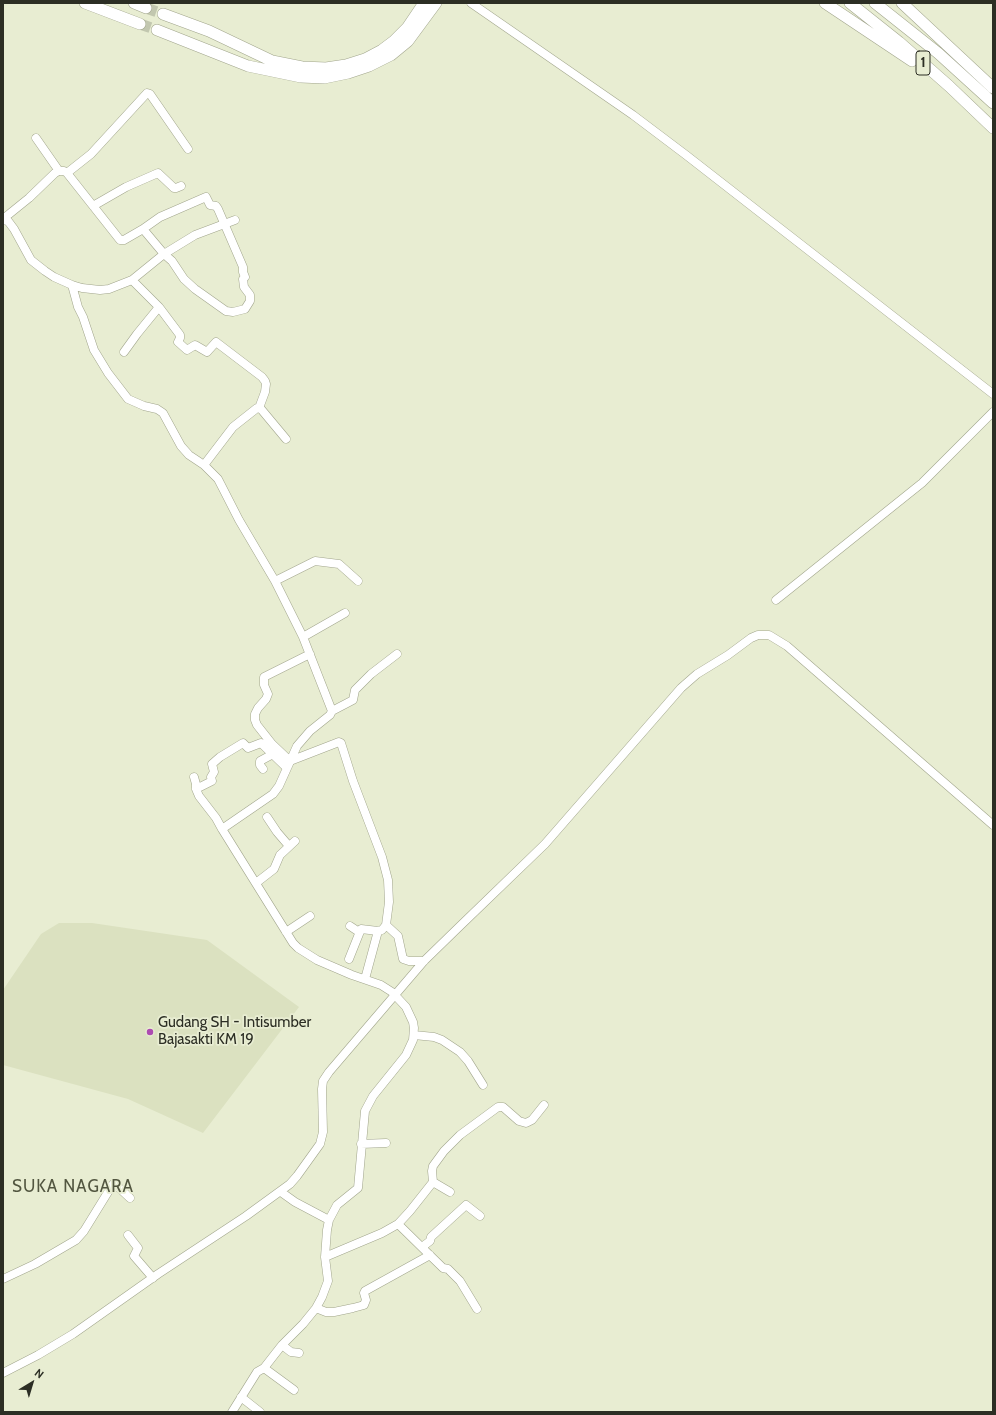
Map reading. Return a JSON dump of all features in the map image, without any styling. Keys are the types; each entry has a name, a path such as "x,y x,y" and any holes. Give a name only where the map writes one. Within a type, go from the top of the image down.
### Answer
{"highway":[{"path":"85,3 140,24"},
{"path":"134,3 146,8"},
{"path":"163,14 209,31 272,61 302,67 326,68 346,65 365,59 382,50 407,28 424,7 435,3"},
{"path":"825,3 949,86"},
{"name":"1","path":"850,3 899,42 949,86 993,128"},
{"name":"1","path":"875,3 938,53 993,103"},
{"path":"902,3 993,88"},
{"path":"157,30 248,66 301,77 324,78 348,73 369,66 390,55 408,41 424,7"}],"street":[{"path":"471,3 633,115 993,394"},
{"path":"188,149 150,94 147,93 96,148 63,172 3,220 8,222 14,229 31,260 54,277 82,288 109,289 132,280 164,254 195,235 235,220"},
{"path":"36,138 120,240 124,240 160,217 206,197 210,205 216,206 243,267 242,272 245,277 243,279 244,287 250,295 250,301 244,310 233,312 226,311 209,300 184,279 172,261 164,254 143,229"},
{"path":"93,206 126,187 158,173 174,188 181,186"},
{"path":"132,280 159,307 180,335 178,342 187,350 195,345 206,352 216,342 262,377 265,381 265,392 259,408 233,427 204,464"},
{"path":"72,285 78,307 94,350 108,373 128,399 144,406 158,409 163,413 181,446 189,455 204,464 218,479 303,637 332,711"},
{"path":"124,352 159,307"},
{"path":"259,408 286,439"},
{"path":"776,600 922,483 993,412"},
{"path":"274,581 315,560 339,564 358,581"},
{"path":"303,637 345,613"},
{"path":"3,1373 38,1355 73,1334 281,1192 297,1176 320,1144 323,1132 322,1089 326,1076 424,962 545,844 681,688 696,674 728,655 751,638 769,635 787,646 993,825"},
{"path":"288,765 257,725 255,714 268,694 264,685 264,677 310,654"},
{"path":"222,829 273,794 279,786 294,751 310,731 330,715 332,711 352,700 355,690 371,674 397,654"},
{"path":"288,765 339,742 341,743 351,776 382,857 388,880 389,902 386,925 382,930 378,931 361,929 349,959"},
{"path":"196,789 212,781 211,777 214,772 212,764 241,743 245,744 248,748 262,743 273,754 288,765"},
{"path":"263,769 260,765 260,761 273,754"},
{"path":"194,777 196,789 203,802 216,818 295,946 308,955 352,975 381,985 395,995 403,1002 409,1013 413,1022 414,1035 403,1061 378,1090 366,1108 363,1122 358,1188 337,1205 329,1220 325,1257 328,1281 316,1308 282,1345 264,1368 257,1372 232,1412"},
{"path":"256,883 274,870 280,855 292,843 277,832 266,816"},
{"path":"286,932 310,916"},
{"path":"386,925 398,936 403,959 424,962"},
{"path":"350,926 359,932"},
{"path":"365,980 378,931"},
{"path":"414,1035 434,1037 442,1040 460,1052 468,1061 483,1085"},
{"path":"325,1257 382,1233 398,1224 410,1212 433,1182 433,1166 444,1151 480,1120 498,1108 503,1107 519,1121 526,1123 532,1120 544,1105"},
{"path":"361,1144 386,1143"},
{"path":"433,1182 450,1192"},
{"path":"3,1279 35,1264 76,1240 84,1231 113,1184 115,1184 130,1198"},
{"path":"281,1192 295,1202 329,1220"},
{"path":"422,1247 430,1240 431,1236 466,1205 480,1216"},
{"path":"398,1224 443,1268 448,1269 454,1274 477,1309"},
{"path":"128,1235 138,1248 134,1256 153,1278"},
{"path":"316,1308 326,1312 334,1312 364,1305 366,1300 364,1293 365,1291 430,1255"},
{"path":"282,1345 291,1352 299,1353"},
{"path":"264,1368 294,1390"},
{"path":"241,1397 260,1412"}],"shaded area":[{"name":"Gudang SH - Intisumber Bajasakti KM 19","path":"59,923 92,923 207,940 299,1007 203,1133 128,1099 3,1065 3,990 41,934"}],"tunnel":[{"path":"146,8 163,14"},
{"path":"140,24 157,30"}],"place":[{"name":"Gudang SH - Intisumber Bajasakti KM 19","path":"150,1032"}],"district":[{"name":"SUKA NAGARA","path":"73,1187"}]}
